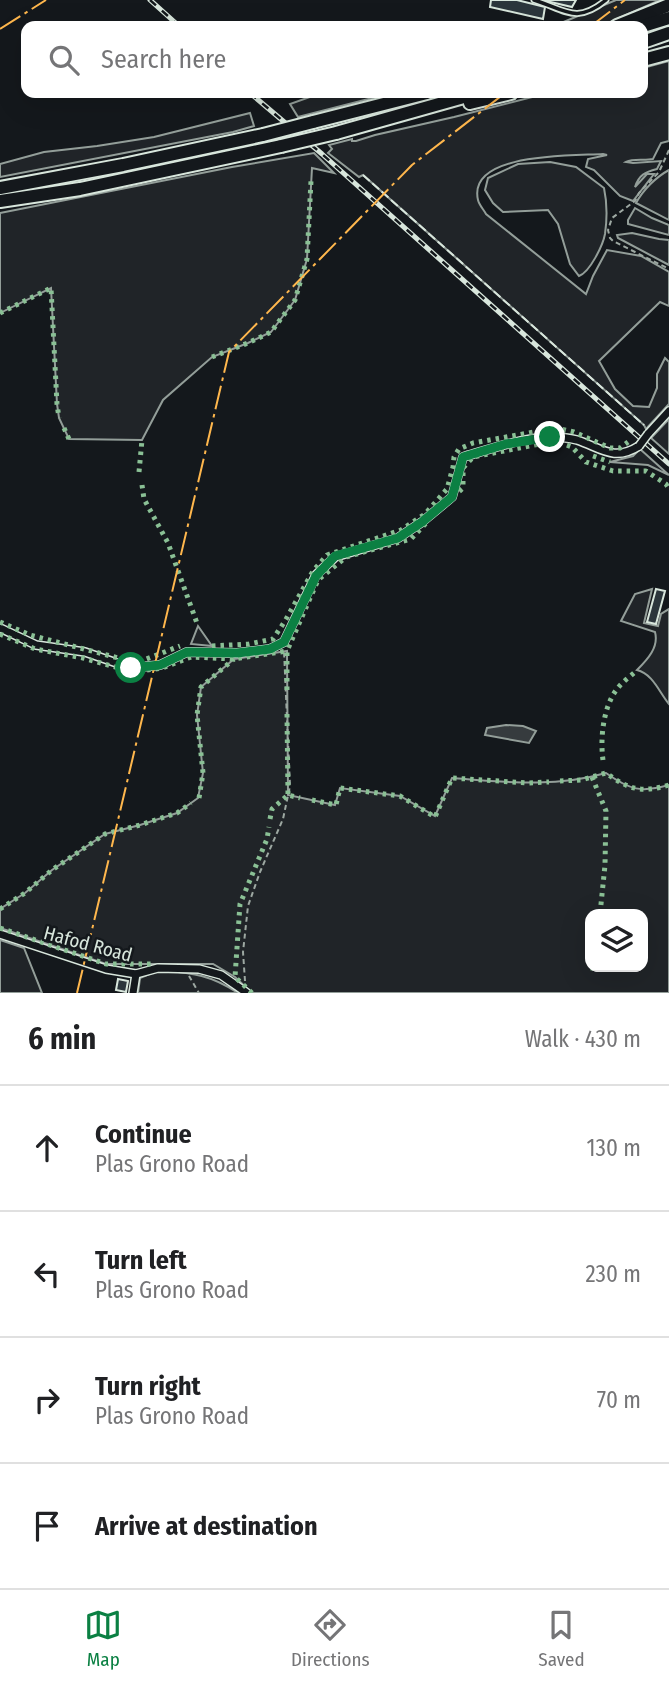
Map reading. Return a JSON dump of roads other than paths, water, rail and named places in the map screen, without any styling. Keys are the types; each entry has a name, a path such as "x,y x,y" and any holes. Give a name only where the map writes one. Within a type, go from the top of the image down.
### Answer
{"highway":[{"path":"629,21 669,5"},
{"path":"648,24 669,18"},
{"path":"648,40 669,33"},
{"path":"648,59 669,53"},
{"path":"0,188 263,135 407,98"},
{"path":"0,201 80,188 281,146 461,98"},
{"path":"392,118 490,98"}],"street":[{"path":"0,628 36,645 85,652 131,668 160,665 187,652 237,653 270,649 284,642 316,576 335,556 398,538 452,497 463,457 506,444 550,437 575,440 602,452 630,452 639,446 669,411"},
{"name":"Hafod Road","path":"0,934 106,969 136,974 158,968 199,969 220,975 246,993"},
{"path":"132,993 136,974"}],"lane":[{"path":"534,0 576,14 597,8 607,0"}],"railway":[{"path":"150,0 173,21"},
{"path":"256,98 669,464"}]}
